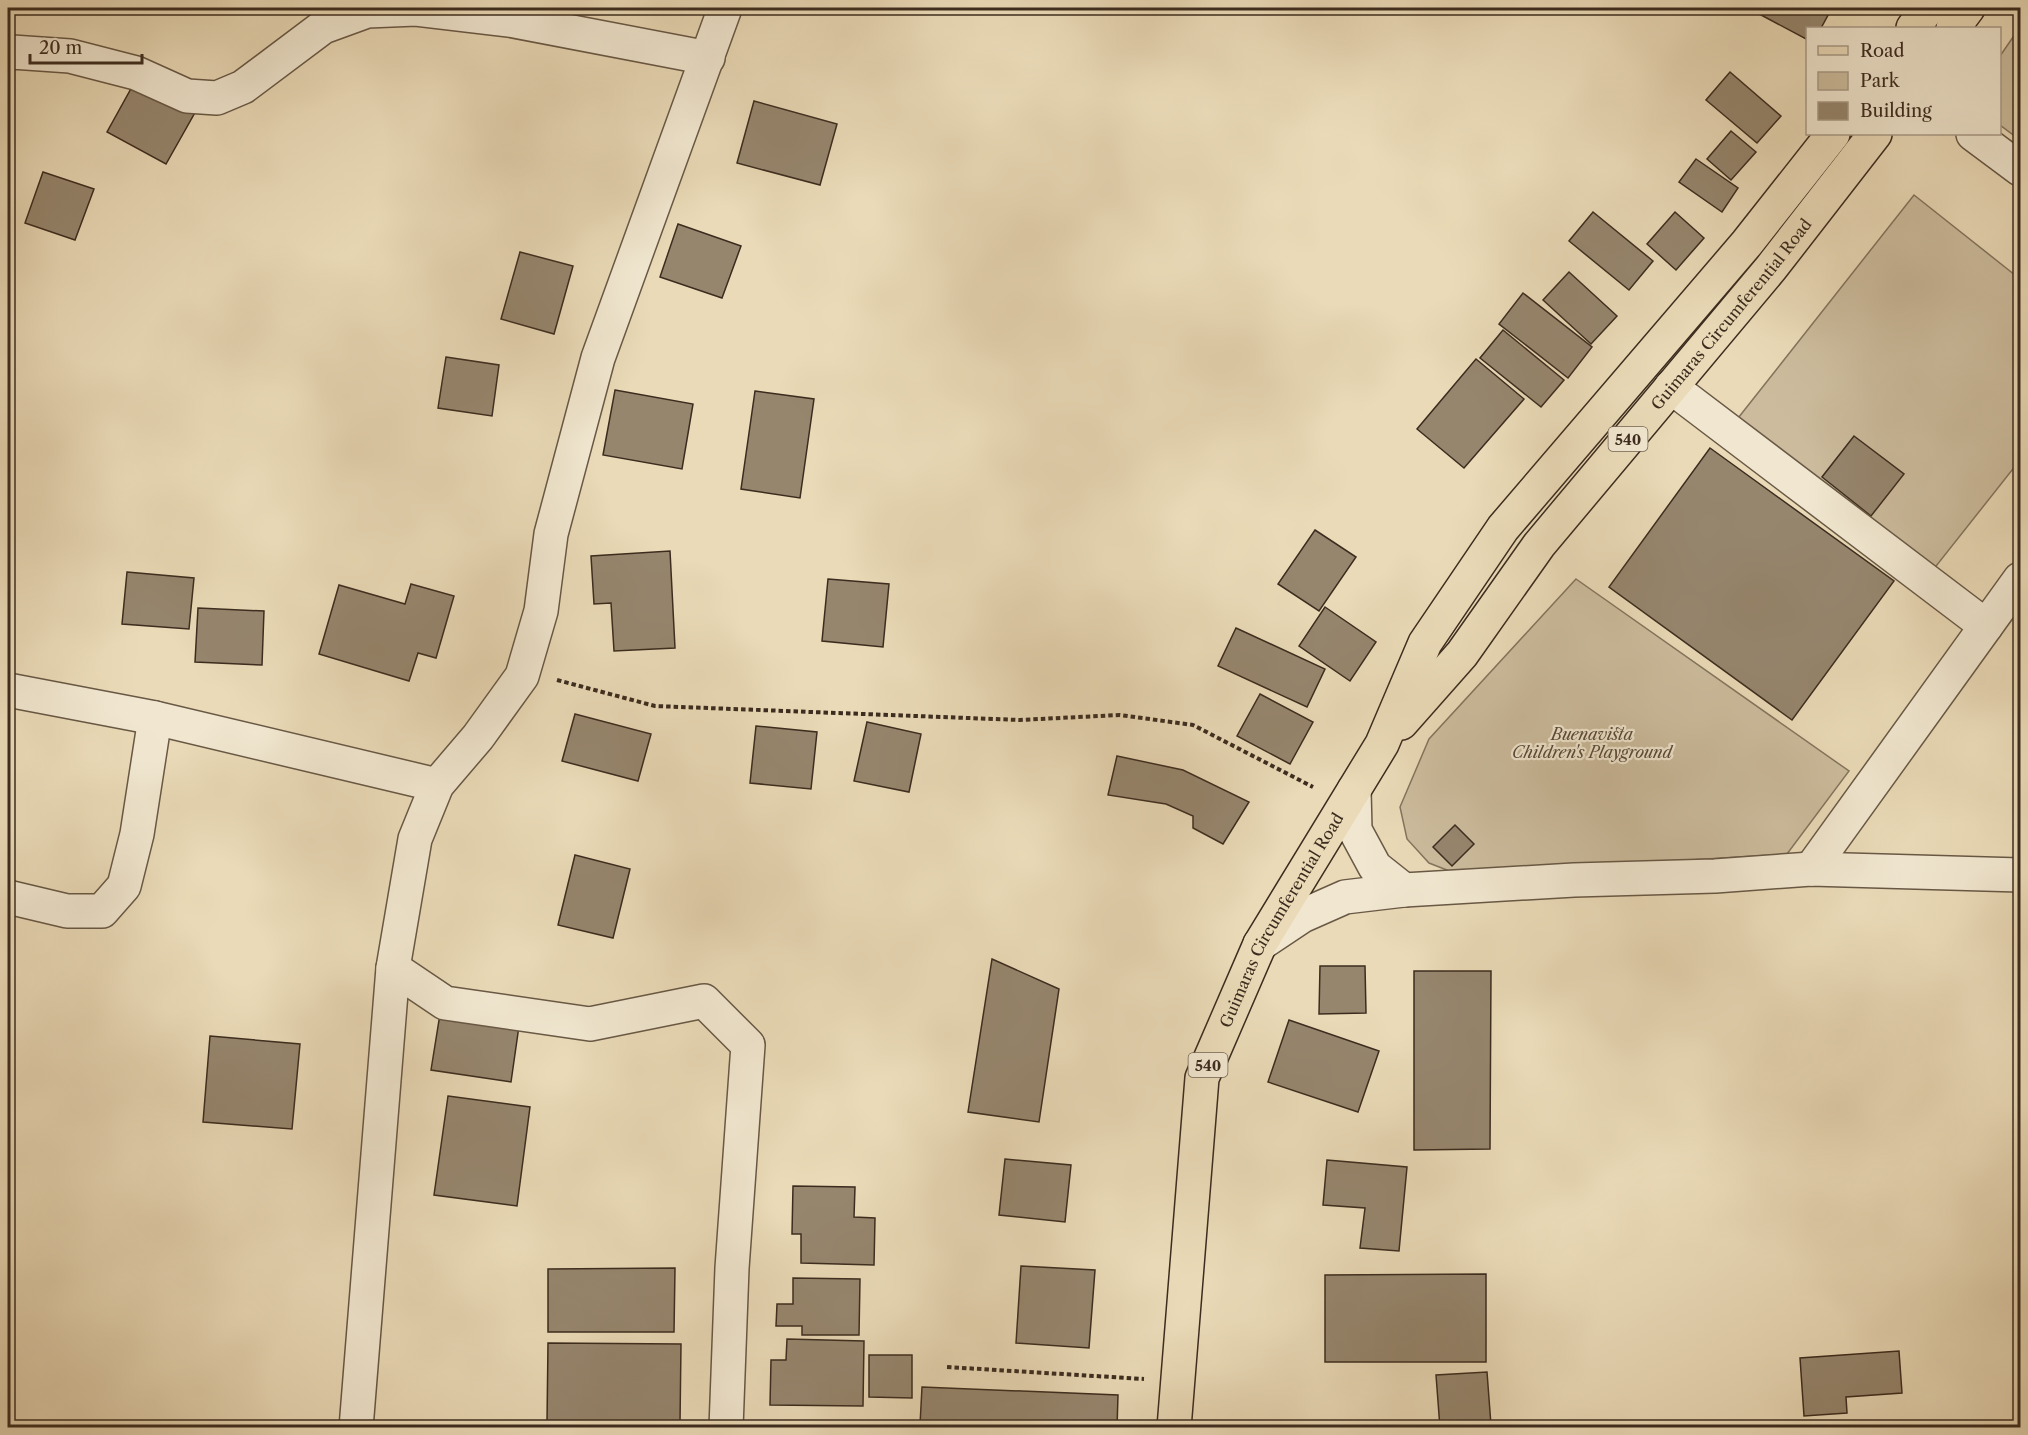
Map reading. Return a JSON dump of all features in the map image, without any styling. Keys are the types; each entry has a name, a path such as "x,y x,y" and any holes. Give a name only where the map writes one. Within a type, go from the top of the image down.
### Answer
{"main road":[{"path":"1914,27 1928,8"},
{"path":"1954,27 1968,8"},
{"name":"Guimaras Circumferential Road","path":"1173,1428 1202,1078 1260,944 1382,744 1425,643 1503,528 1747,243 1832,135"},
{"name":"Guimaras Circumferential Road","path":"1382,744 1461,654 1539,545 1771,268 1874,135"}],"street":[{"path":"356,1428 393,968 415,839 436,785 478,737 522,676 541,611 551,534 597,358 725,8"},
{"path":"8,54 12,52 70,56 136,73 187,96 217,98 243,87 323,27 367,11 416,9 509,20 708,58"},
{"path":"1974,135 2020,169"},
{"path":"1671,387 1986,626"},
{"path":"1811,869 2020,579"},
{"path":"8,690 155,718 436,785"},
{"path":"8,897 67,910 102,911 124,886 137,834 155,718"},
{"path":"1349,799 1355,830 1375,867 1404,890"},
{"path":"1260,944 1302,916 1345,897 1404,890 1574,880 1715,876 1811,869 2020,875"},
{"path":"393,968 445,1004 590,1024 704,1001 748,1045 732,1268 726,1428"}],"path":[{"path":"522,676 566,681 655,706 1020,720 1120,716 1192,726 1306,782 1349,799"},
{"path":"947,1367 1177,1381"}],"green space":[{"path":"2020,27 2020,140 2001,126 2001,55"},
{"path":"1914,195 2020,279 2020,460 1929,575 1735,422"},
{"name":"Buenavista Children's Playground","path":"1576,579 1849,771 1787,854 1457,874 1429,863 1407,839 1400,807 1429,739"}],"building":[{"path":"1748,8 1832,8 1822,27 1806,27 1806,39"},
{"path":"1730,72 1781,116 1757,143 1706,100"},
{"path":"138,76 197,109 166,164 107,132"},
{"path":"754,101 837,124 820,185 737,163"},
{"path":"1731,131 1756,152 1731,180 1707,159"},
{"path":"1696,159 1738,188 1722,212 1679,182"},
{"path":"43,172 94,189 75,240 25,223"},
{"path":"1593,212 1653,261 1629,290 1569,241"},
{"path":"1675,212 1704,238 1676,270 1647,244"},
{"path":"678,224 741,246 722,298 660,277"},
{"path":"520,252 573,266 554,334 501,319"},
{"path":"1569,272 1617,316 1591,344 1543,300"},
{"path":"1523,293 1592,347 1568,378 1499,324"},
{"path":"1503,330 1564,380 1541,407 1480,358"},
{"path":"446,357 499,365 492,416 438,408"},
{"path":"1476,359 1524,399 1464,468 1417,429"},
{"path":"615,390 693,404 682,469 603,455"},
{"path":"755,391 814,399 800,498 741,489"},
{"path":"1854,436 1904,474 1871,516 1822,477"},
{"path":"1710,448 1894,581 1792,720 1609,587"},
{"path":"1315,530 1356,557 1319,611 1278,584"},
{"path":"670,551 675,648 614,651 611,603 594,604 591,556"},
{"path":"127,572 194,578 189,629 122,624"},
{"path":"828,579 889,584 883,647 822,641"},
{"path":"411,584 454,596 436,658 418,653 409,681 319,654 339,585 405,604"},
{"path":"1325,607 1376,642 1350,681 1299,646"},
{"path":"198,608 264,611 262,665 195,662"},
{"path":"1236,628 1325,669 1307,707 1218,666"},
{"path":"1260,694 1313,722 1290,764 1237,736"},
{"path":"575,714 651,734 638,781 562,761"},
{"path":"867,722 921,734 909,792 854,781"},
{"path":"756,726 817,732 811,789 750,783"},
{"path":"1117,756 1183,770 1249,802 1223,844 1193,828 1193,816 1166,804 1108,795"},
{"path":"1455,825 1474,844 1452,866 1433,847"},
{"path":"575,855 630,869 613,938 558,925"},
{"path":"992,959 1059,989 1039,1122 968,1112"},
{"path":"1320,966 1365,966 1366,1013 1319,1014"},
{"path":"1414,971 1491,971 1490,1149 1414,1150"},
{"path":"440,1014 519,1026 511,1082 431,1070"},
{"path":"1289,1020 1379,1051 1358,1112 1268,1082"},
{"path":"210,1036 300,1044 292,1129 203,1122"},
{"path":"448,1096 530,1107 517,1206 434,1195"},
{"path":"1005,1159 1071,1165 1065,1222 999,1215"},
{"path":"1327,1160 1407,1167 1399,1251 1360,1248 1365,1208 1323,1205"},
{"path":"793,1186 855,1187 854,1217 875,1218 874,1265 801,1263 801,1234 792,1234"},
{"path":"1021,1266 1095,1270 1089,1348 1016,1343"},
{"path":"675,1268 674,1332 548,1332 548,1269"},
{"path":"1486,1274 1486,1362 1325,1362 1325,1275"},
{"path":"793,1278 860,1279 859,1335 802,1335 802,1326 776,1326 777,1304 793,1304"},
{"path":"787,1339 864,1341 863,1406 770,1405 771,1360 786,1360"},
{"path":"548,1343 681,1344 680,1423 547,1423"},
{"path":"1899,1351 1902,1393 1846,1397 1847,1413 1804,1416 1800,1358"},
{"path":"869,1355 912,1355 912,1398 869,1397"},
{"path":"1487,1372 1491,1425 1440,1428 1436,1375"},
{"path":"922,1387 1118,1395 1117,1428 986,1428 920,1425"}]}
